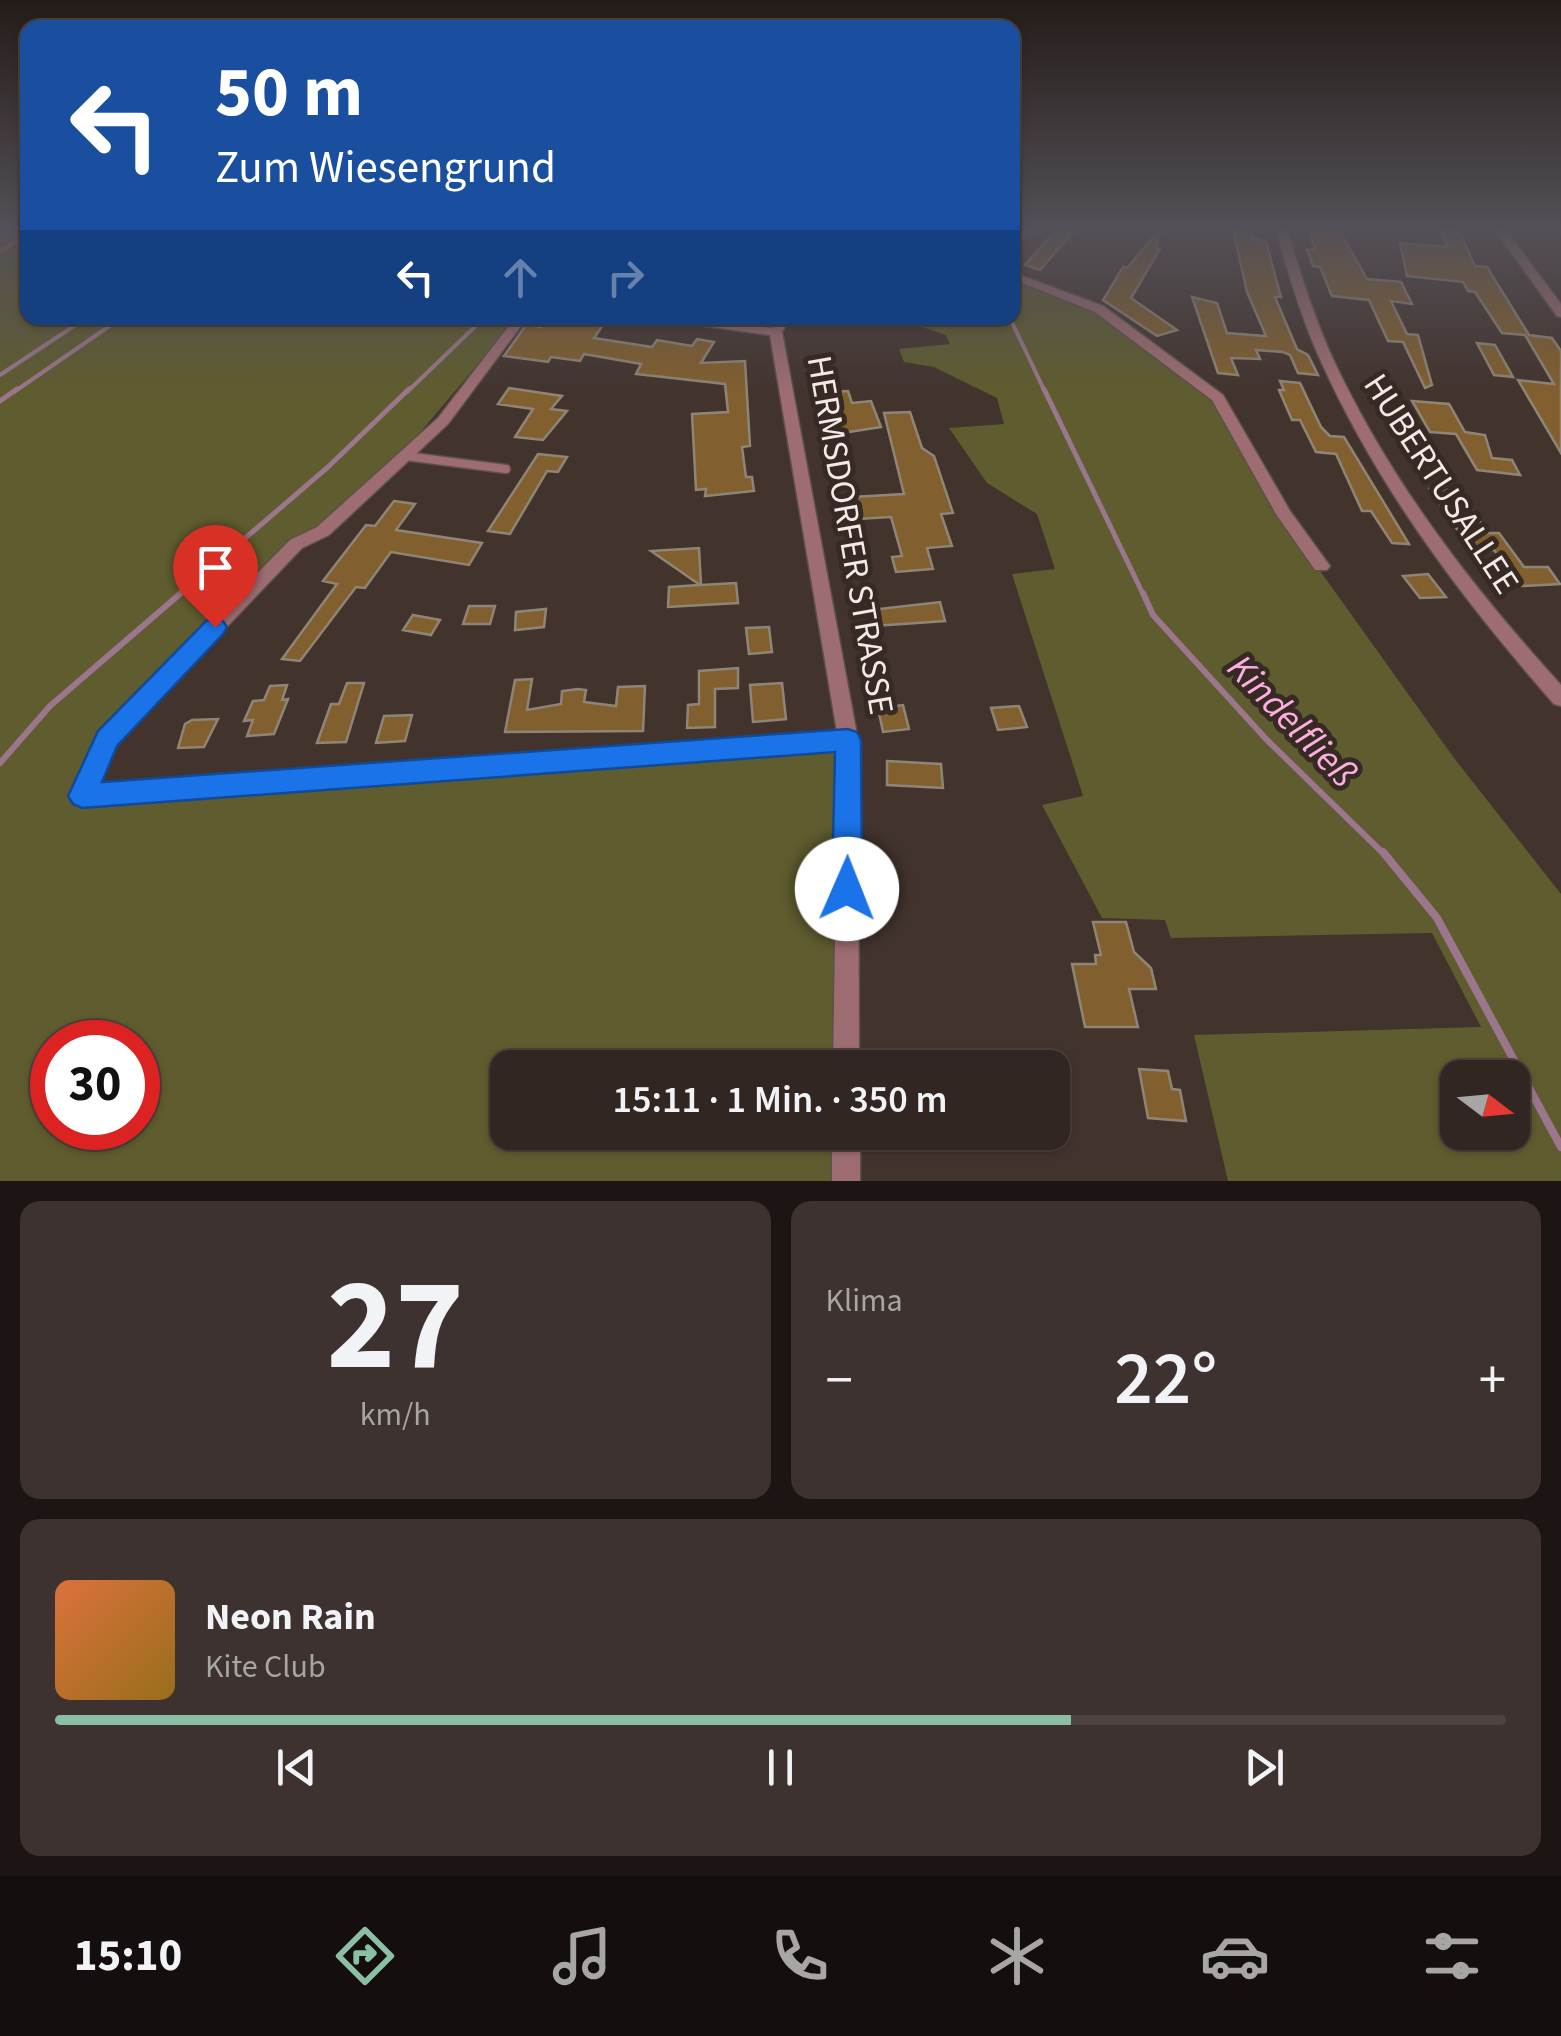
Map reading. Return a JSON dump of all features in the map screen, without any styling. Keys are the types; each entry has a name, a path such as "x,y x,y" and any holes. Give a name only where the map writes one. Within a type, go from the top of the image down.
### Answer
{"street":[{"path":"1036,284 1098,308 1218,398 1284,514 1321,566"},
{"name":"HUBERTUSALLEE","path":"1298,284 1337,383 1369,443 1449,562 1521,655 1561,698"},
{"path":"1541,284 1561,312"},
{"path":"516,325 443,421 324,531 296,544 107,739 82,796 848,740"},
{"name":"HERMSDORFER STRASSE","path":"780,325 848,740 846,1050"},
{"path":"846,1150 846,1181"}],"lane":[{"path":"405,456 506,469"}],"shaded area":[{"path":"0,284 20,284 20,325 511,325 401,455 323,529 295,538 99,740 77,793 848,740 846,1050 490,1050 490,1150 846,1150 846,1181 0,1181"},
{"path":"1020,284 1026,284 1100,314 1215,401 1293,533 1454,758 1561,894 1561,1181 1228,1181 1194,1035 1481,1027 1432,933 1171,938 1165,920 1102,918 1042,805 1083,796 1012,574 1055,569 1037,514 987,483 949,428 1004,424 997,398 934,367 904,362 899,349 950,344 946,335 916,325 1020,325"}],"building":[{"path":"1113,284 1139,284 1131,298 1177,330 1157,336 1103,300"},
{"path":"1245,284 1277,284 1281,297 1275,297 1297,349 1308,355 1318,375 1298,373 1290,355 1283,352 1256,350 1260,359 1231,358 1238,375 1218,373 1192,297 1217,303 1227,333 1266,336"},
{"path":"1327,284 1402,284 1412,304 1391,301 1407,334 1418,335 1432,385 1425,388 1403,342 1388,341 1369,300 1332,296"},
{"path":"1464,284 1498,284 1529,335 1552,338 1561,351 1561,453 1518,380 1554,384 1525,335 1502,333 1475,292 1468,291"},
{"path":"526,325 603,325 594,338 652,347 657,340 692,346 697,339 714,342 701,363 745,361 750,446 742,447 746,477 752,477 754,491 705,496 706,489 696,490 692,414 728,412 725,384 636,374 641,364 584,354 580,361 551,357 548,362 504,356"},
{"path":"1477,343 1495,345 1513,377 1494,375"},
{"path":"1280,381 1300,383 1321,427 1330,436 1344,437 1409,544 1392,543 1371,511 1362,511 1336,454 1316,452 1300,420 1292,420 1279,390 1284,390"},
{"path":"509,388 562,396 551,409 567,411 543,440 515,437 533,409 498,404"},
{"path":"848,391 852,403 871,401 881,427 823,436 819,421 837,420 831,392"},
{"path":"1412,401 1449,404 1465,432 1485,435 1492,458 1512,460 1520,475 1477,470 1456,434 1430,432"},
{"path":"910,412 922,448 934,456 953,513 941,514 952,546 927,548 933,569 896,572 892,557 902,556 891,517 841,520 836,498 904,494 884,413"},
{"path":"538,454 567,457 558,472 547,471 510,534 488,531"},
{"path":"1430,489 1458,490 1488,533 1499,533 1524,567 1548,567 1560,584 1522,586 1494,550 1471,550"},
{"path":"394,501 415,504 396,530 482,543 469,565 391,552 365,588 356,587 300,661 282,659 337,584 323,581 366,525 375,526"},
{"path":"699,548 701,585 736,583 738,603 668,607 669,587 700,585 651,551"},
{"path":"1428,574 1446,597 1420,598 1403,576"},
{"path":"940,602 945,621 874,626 870,610"},
{"path":"469,606 495,606 490,624 463,624"},
{"path":"546,609 544,627 515,630 516,612"},
{"path":"413,615 440,620 431,635 403,630"},
{"path":"769,627 772,652 749,654 746,628"},
{"path":"738,668 738,688 715,689 715,727 687,728 688,705 699,704 699,671"},
{"path":"532,679 527,710 561,704 562,691 578,689 586,690 584,702 616,706 618,687 645,686 643,731 505,732 515,680"},
{"path":"347,683 364,683 346,742 317,743 331,704 339,704"},
{"path":"782,683 786,719 753,722 750,685"},
{"path":"287,685 282,700 288,699 274,734 247,736 253,720 244,721 253,701 264,700 270,686"},
{"path":"903,705 909,729 883,732 878,708"},
{"path":"1019,706 1027,727 998,730 991,708"},
{"path":"412,715 405,741 376,743 384,716"},
{"path":"218,719 204,747 178,748 185,724"},
{"path":"887,761 941,764 943,788 887,785"},
{"path":"1093,922 1126,922 1134,952 1151,968 1156,989 1129,989 1138,1027 1085,1027 1072,964 1096,964 1095,955 1101,955"},
{"path":"1139,1069 1168,1071 1172,1089 1180,1090 1186,1121 1148,1118"}],"waterway":[{"path":"0,375 75,325"},
{"path":"14,392 111,325"},
{"path":"407,392 477,325"},
{"name":"Kindelfließ","path":"1013,325 1045,392"},
{"path":"0,401 17,389"},
{"path":"178,596 328,467 409,389"},
{"name":"Kindelfließ","path":"1044,389 1144,596"},
{"path":"0,763 50,706 181,593"},
{"name":"Kindelfließ","path":"1143,593 1153,615 1267,740 1385,855"},
{"name":"Kindelfließ","path":"1383,852 1437,918 1561,1147"}],"route":[{"path":"215,627 107,739 82,796 848,740 847,889"}]}
